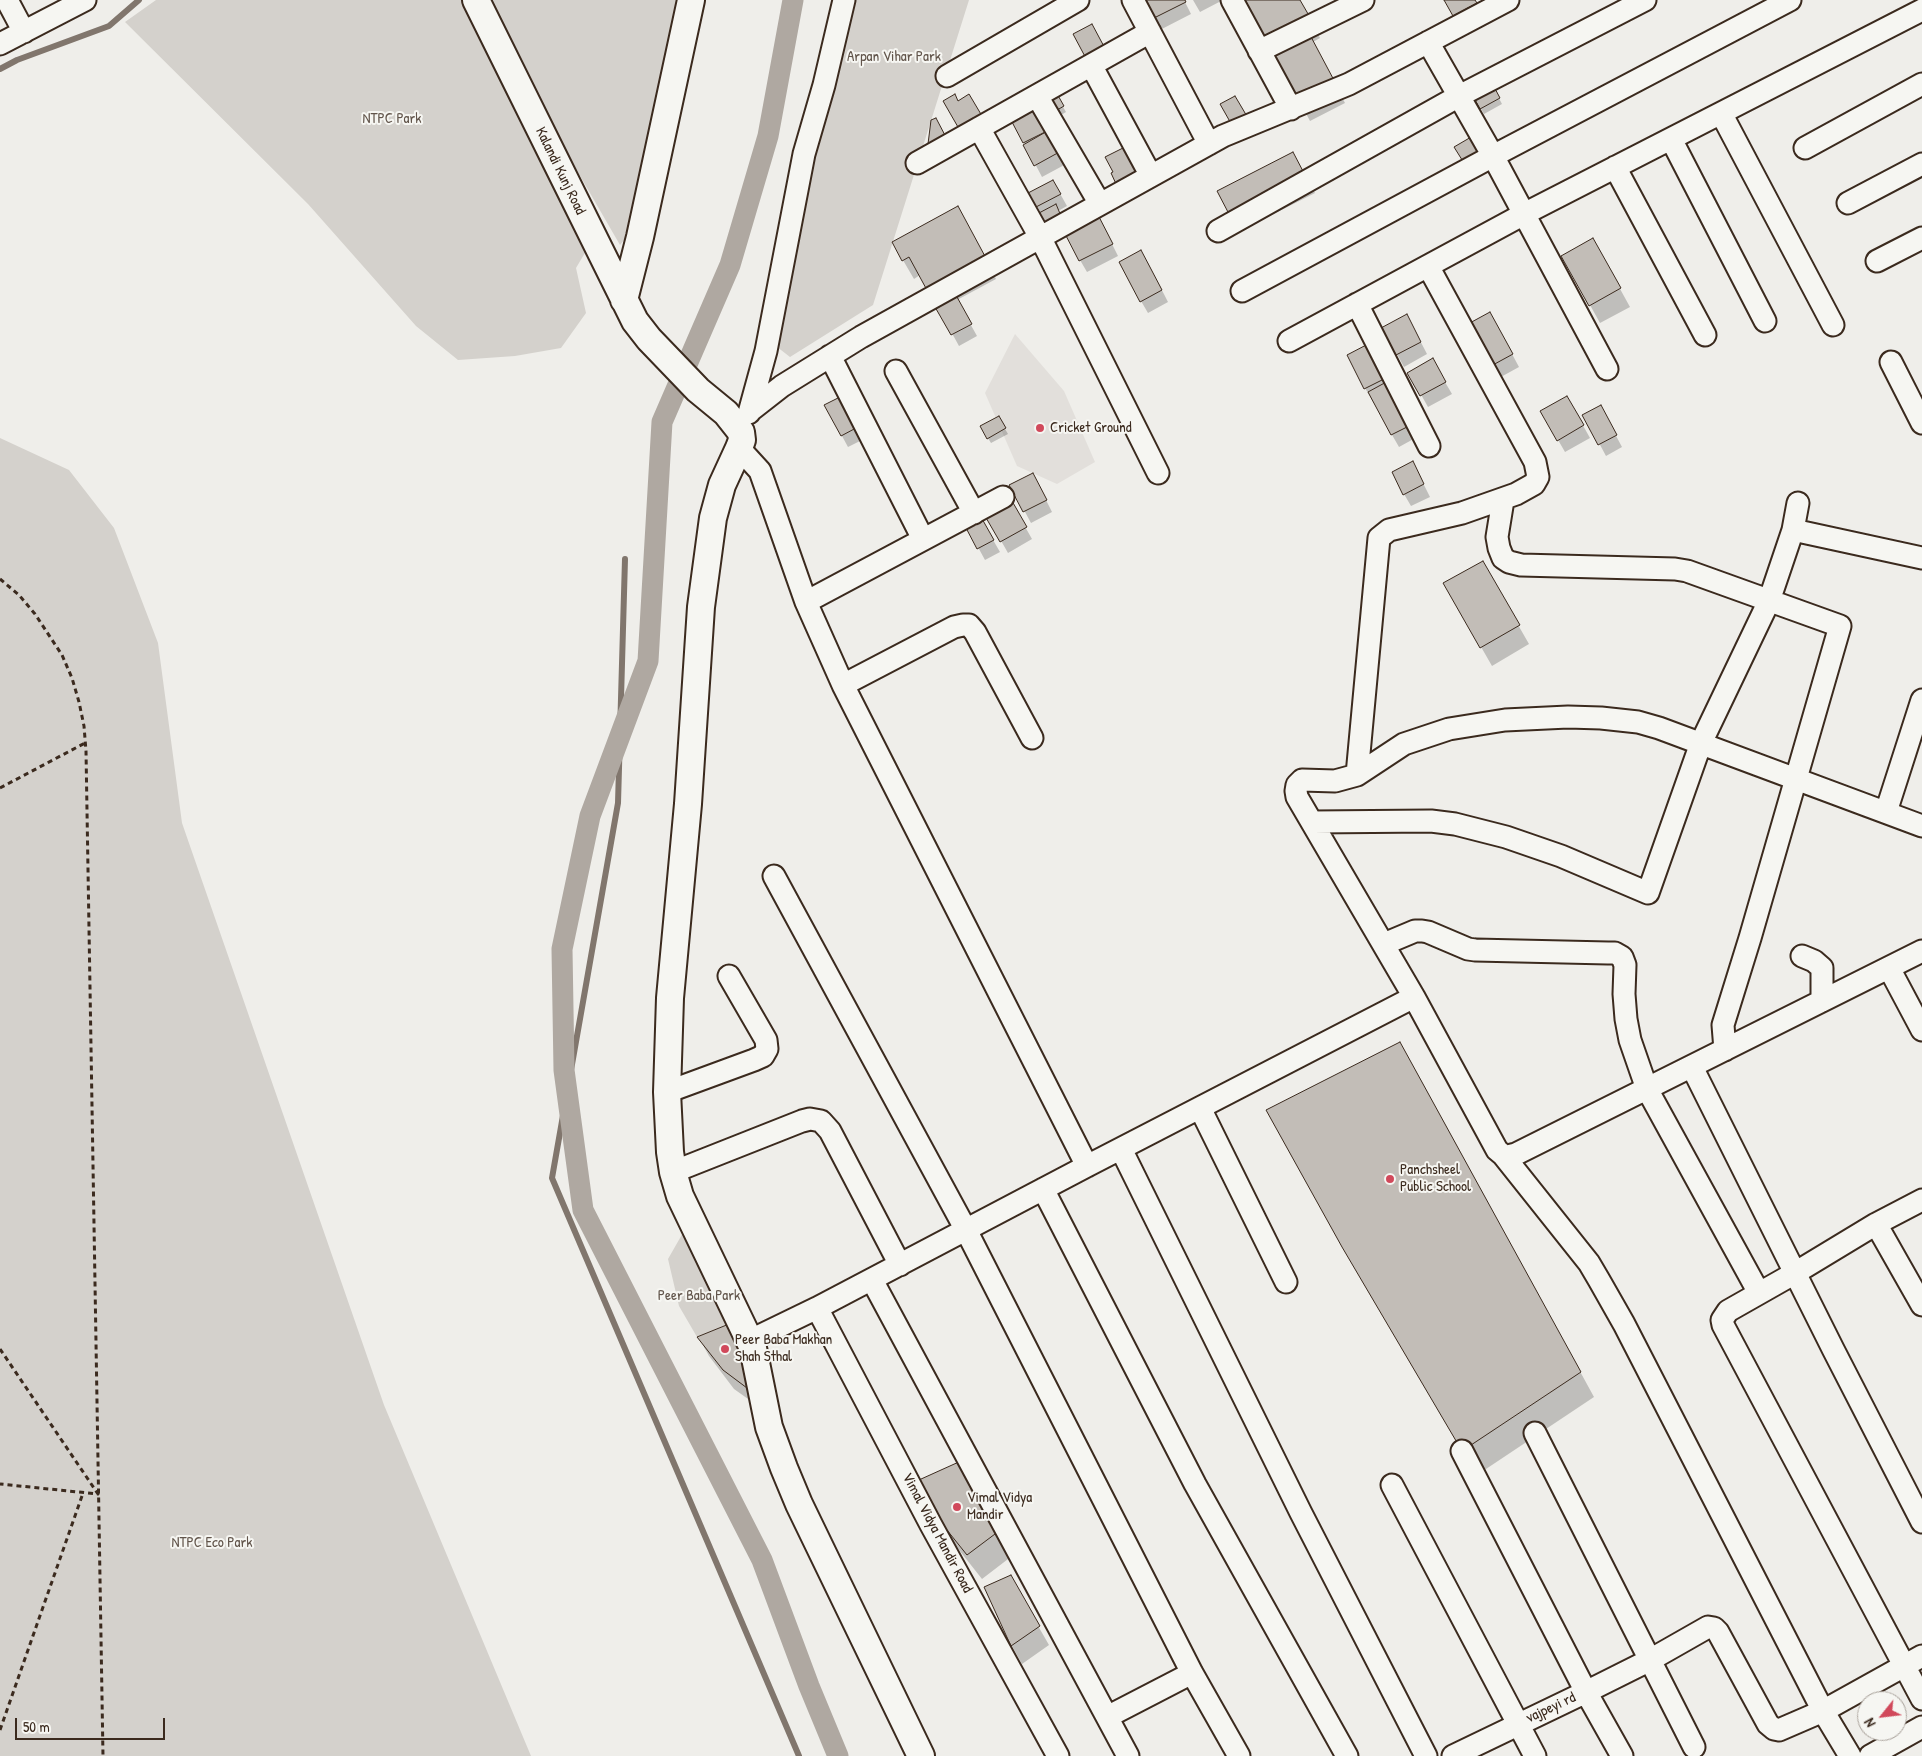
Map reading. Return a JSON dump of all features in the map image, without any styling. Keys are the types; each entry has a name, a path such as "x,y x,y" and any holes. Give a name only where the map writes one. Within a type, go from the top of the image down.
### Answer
{"street":[{"path":"7,0 24,32"},
{"path":"0,44 85,0"},
{"name":"Kalandi Kunj Road","path":"476,0 634,321 698,390 743,430"},
{"path":"624,300 640,237 691,0"},
{"path":"844,0 824,85 804,154 766,351 743,430 722,485 713,518 701,607 688,804 670,998 667,1092 673,1172 680,1196 757,1361 769,1427 784,1468 799,1504 921,1756"},
{"path":"946,76 1078,0"},
{"path":"1132,0 1209,144"},
{"path":"1232,0 1291,109"},
{"path":"1259,51 1363,0"},
{"path":"1218,231 1460,96 1644,0"},
{"path":"1242,291 1493,156 1790,0"},
{"path":"743,430 782,386 861,337 1223,136 1349,84 1497,3"},
{"path":"1289,341 1524,214 1922,10"},
{"path":"917,163 1150,32"},
{"path":"1428,42 1493,156 1607,369"},
{"path":"1091,65 1151,176"},
{"path":"1806,148 1922,84"},
{"path":"1037,96 1100,204"},
{"path":"1722,113 1834,325"},
{"path":"979,128 1040,237 1158,473"},
{"path":"1671,139 1765,321"},
{"path":"1848,203 1922,164"},
{"path":"1615,167 1704,335"},
{"path":"1877,261 1922,238"},
{"path":"1357,776 1379,538 1389,530 1462,513 1503,500 1534,484 1538,477 1535,462 1428,266"},
{"path":"1357,304 1429,446"},
{"path":"830,356 923,540"},
{"path":"1891,362 1922,423"},
{"path":"896,371 974,512"},
{"path":"743,430 760,471 806,602 843,685 1087,1166"},
{"path":"806,602 1004,496"},
{"path":"1503,500 1497,537 1503,558 1509,562 1521,565 1676,569 1687,571 1840,626 1723,1025 1725,1050"},
{"path":"1313,822 1431,821 1454,824 1506,837 1561,856 1648,893 1701,743 1769,600 1793,530 1798,503"},
{"path":"1793,530 1922,558"},
{"path":"843,685 954,627 969,625 976,632 1032,738"},
{"path":"1886,812 1922,700"},
{"path":"1850,1756 1823,1711 1624,1324 1599,1280 1589,1263 1497,1150 1414,997 1297,797 1296,791 1297,785 1302,780 1335,781 1357,776 1390,752 1415,739 1449,729 1505,720 1568,717 1601,718 1645,724 1701,743 1922,826"},
{"path":"774,876 966,1230 1192,1673 1239,1756"},
{"path":"1384,944 1416,931 1422,931 1468,949 1615,953 1622,957 1625,965 1624,994 1626,1019 1630,1040 1647,1089 1759,1293"},
{"path":"1503,1155 1516,1154 1922,951"},
{"path":"1802,956 1814,961 1822,968 1822,1001"},
{"path":"1889,968 1922,1030"},
{"path":"667,1092 754,1060 763,1056 767,1049 766,1040 729,976"},
{"path":"749,1341 872,1280 1087,1166 1414,997"},
{"path":"1692,1067 1922,1522"},
{"path":"1200,1108 1286,1282"},
{"path":"673,1172 802,1121 810,1119 821,1122 830,1131 900,1265"},
{"path":"1121,1149 1297,1504 1426,1756"},
{"path":"1043,1189 1195,1484 1347,1756"},
{"path":"1922,1200 1876,1224 1795,1273 1728,1310 1724,1315 1723,1325 1913,1661 1922,1699"},
{"path":"1876,1224 1922,1304"},
{"path":"872,1280 1128,1756"},
{"name":"Vimal Vidya Mandir Road","path":"817,1308 931,1525 1058,1756"},
{"path":"1535,1433 1694,1747"},
{"path":"1462,1451 1586,1692 1622,1756"},
{"path":"1392,1485 1535,1756"},
{"name":"vajpeyi rd","path":"1453,1756 1650,1660 1704,1628 1714,1628 1768,1724 1774,1729 1785,1729 1823,1711"},
{"path":"1823,1711 1913,1661"},
{"path":"1107,1717 1192,1673"},
{"path":"1870,1756 1922,1727"}],"path":[{"path":"0,579 19,595 36,614 62,655 72,678 79,702 85,743 103,1756"},
{"path":"0,788 85,743"},
{"path":"0,1349 98,1494"},
{"path":"0,1484 98,1494"},
{"path":"0,1730 83,1493"}],"shaded area":[{"name":"Cricket Ground","path":"1015,334 1064,391 1095,462 1057,484 1017,466 985,393"}],"green space":[{"name":"NTPC Park","path":"156,0 463,0 589,246 576,268 586,313 561,348 515,356 458,360 416,326 308,204 125,22"},
{"path":"490,0 681,0 629,234 620,245 557,136"},
{"name":"Arpan Vihar Park","path":"852,0 969,0 873,305 790,357 772,343"},
{"name":"NTPC Eco Park","path":"0,438 69,470 114,528 158,643 182,823 384,1405 531,1756 0,1756"},
{"name":"Peer Baba Park","path":"688,1224 734,1322 697,1337 679,1306 668,1259"}],"building":[{"path":"1143,0 1185,0 1186,2 1148,21"},
{"path":"1244,0 1300,0 1311,19 1267,43"},
{"path":"1444,0 1475,0 1477,3 1453,16"},
{"path":"1092,24 1108,54 1089,64 1073,34"},
{"path":"1310,35 1336,84 1299,103 1273,53"},
{"path":"1492,83 1500,98 1480,109 1472,94"},
{"path":"1056,92 1064,106 1052,113 1044,98"},
{"path":"955,94 958,101 969,94 985,121 962,134 943,101"},
{"path":"1235,96 1248,118 1233,127 1220,104"},
{"path":"1037,108 1049,130 1023,143 1012,122"},
{"path":"936,118 948,141 927,152 931,120"},
{"path":"1051,129 1063,150 1034,166 1023,145"},
{"path":"1478,133 1488,148 1464,163 1454,147"},
{"path":"1123,148 1128,156 1136,151 1147,171 1117,186 1111,173 1113,172 1105,157"},
{"path":"1293,152 1305,175 1229,214 1217,191"},
{"path":"1053,180 1061,194 1036,207 1028,193"},
{"path":"1056,204 1061,216 1044,224 1039,213"},
{"path":"958,206 987,260 928,292 909,257 902,261 892,242"},
{"path":"1096,211 1113,244 1079,261 1062,228"},
{"path":"1593,238 1621,288 1589,306 1561,256"},
{"path":"1141,250 1162,290 1140,302 1119,262"},
{"path":"952,288 972,324 951,335 931,300"},
{"path":"1490,312 1513,354 1491,366 1468,324"},
{"path":"1407,314 1421,342 1396,355 1381,328"},
{"path":"1370,343 1388,377 1364,389 1347,355"},
{"path":"1433,358 1446,382 1420,396 1407,373"},
{"path":"1390,380 1413,424 1391,435 1368,392"},
{"path":"1567,396 1584,425 1557,441 1540,411"},
{"path":"840,397 856,428 841,436 824,405"},
{"path":"1601,405 1617,435 1598,445 1582,415"},
{"path":"999,416 1006,428 987,439 980,426"},
{"path":"1413,461 1424,484 1403,495 1392,472"},
{"path":"1033,473 1047,500 1023,512 1009,485"},
{"path":"1012,501 1027,527 1000,542 985,516"},
{"path":"981,517 994,540 977,549 965,526"},
{"path":"1483,561 1520,625 1480,648 1443,583"},
{"name":"Panchsheel Public School","path":"1400,1042 1581,1372 1462,1451 1342,1247 1266,1110"},
{"name":"Peer Baba Makhan Shah Sthal","path":"734,1322 763,1400 723,1370 697,1337"},
{"name":"Vimal Vidya Mandir","path":"961,1461 999,1531 967,1555 910,1484"},
{"path":"1011,1575 1040,1626 1011,1646 984,1587"}],"waterway":[{"path":"0,69 17,60 109,26 139,0"},
{"path":"793,0 768,136 730,265 662,422 648,661 590,816 562,949 564,1070 583,1210 762,1560 809,1686 838,1756"},
{"path":"625,559 618,803 552,1178 799,1756"}],"place":[{"name":"Cricket Ground","path":"1040,428"},
{"name":"Panchsheel Public School","path":"1390,1179"},
{"name":"Peer Baba Makhan Shah Sthal","path":"725,1349"},
{"name":"Vimal Vidya Mandir","path":"957,1507"}]}
